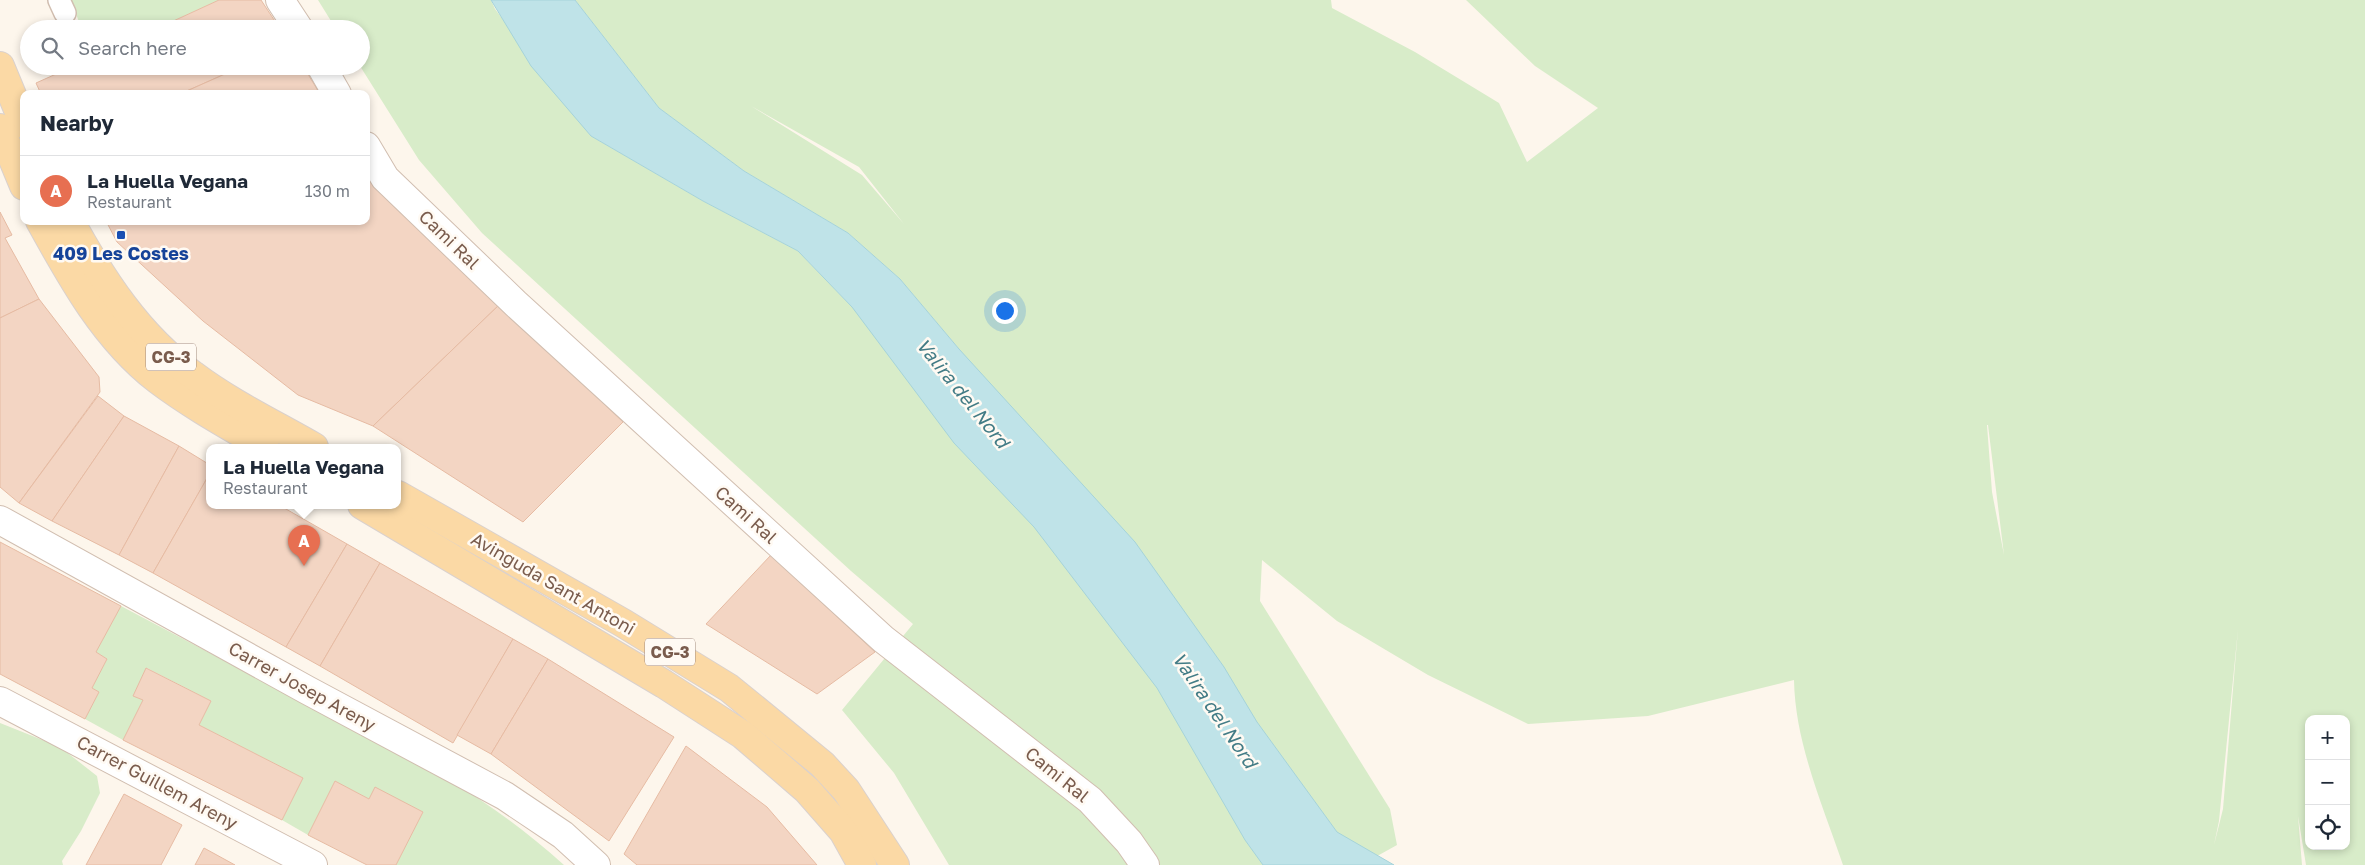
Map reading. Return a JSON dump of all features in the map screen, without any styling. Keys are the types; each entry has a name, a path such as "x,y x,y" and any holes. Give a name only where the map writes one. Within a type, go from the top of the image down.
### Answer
{"main road":[{"path":"0,66 20,114"},
{"path":"0,128 20,176"},
{"name":"CG-3","path":"42,225 82,296 134,358 178,394 260,444"},
{"name":"CG-3","path":"72,225 110,287 147,334 173,360 193,376 309,444"},
{"name":"Avinguda Sant Antoni","path":"401,497 729,688 828,771 855,803 895,865"},
{"name":"Avinguda Sant Antoni","path":"369,509 664,684 743,735 807,790 843,832 862,865"}],"street":[{"path":"280,0 293,20"},
{"path":"326,75 335,90"},
{"name":"Cami Ral","path":"370,153 385,178 639,418 883,639 1090,800 1129,842 1145,865"},
{"name":"Carrer Josep Areny","path":"0,520 307,690 505,796 563,835 596,865"},
{"name":"Carrer Guillem Areny","path":"0,701 313,865"}],"green space":[{"path":"71,0 219,0 176,20 78,20"},
{"path":"318,0 491,0 495,9 591,136 703,201 798,251 852,307 959,349 900,279 848,233 744,171 659,108 575,0 1331,0 1332,8 1415,52 1499,103 1527,162 1598,108 1535,66 1466,0 2365,0 2365,865 2306,865 2298,816 2302,865 1843,865 1811,774 1799,727 1794,680 1648,716 1528,724 1428,675 1337,621 1262,560 1260,601 1390,809 1397,845 1361,865 949,865 894,773 842,710 913,624 851,571 482,233 419,160 366,75 370,75 370,20 330,20","holes":["751,106 859,167 904,224 862,175","1988,425 2004,555 1992,492","2238,629 2223,809 2214,845 2219,821"]},
{"path":"121,606 451,781 509,820 564,865 396,865 423,812 375,788 369,799 335,781 308,835 282,820 303,778 199,725 211,701 147,668 133,696 143,700 123,740 85,719 99,692 92,688 107,659 96,652"},
{"path":"0,723 60,747 97,776 100,793 81,831 62,861 63,865 0,865"}],"water":[{"name":"Valira del Nord","path":"491,0 575,0 659,108 744,171 848,233 900,279 959,349 1135,542 1224,667 1257,722 1337,832 1394,865 1263,865 1245,840 1157,688 1034,527 954,443 852,307 798,251 703,201 591,136 531,66"}],"building":[{"path":"219,0 261,0 274,20 176,20"},
{"path":"54,75 223,75 189,90 39,90 36,83"},
{"path":"223,75 308,75 318,90 189,90"},
{"path":"370,177 500,304 373,426 298,395 203,321 117,242 108,225 370,225"},
{"path":"0,212 12,235 5,238 39,299 0,318"},
{"path":"39,299 99,377 100,392 19,503 0,487 0,318"},
{"path":"500,304 623,422 523,522 373,426"},
{"path":"98,396 124,416 52,521 19,503"},
{"path":"124,416 179,446 119,555 52,521"},
{"path":"179,446 206,463 206,480 153,573 119,555"},
{"path":"206,480 206,509 286,509 347,544 286,647 153,573"},
{"path":"0,542 121,606 96,652 107,659 92,688 99,692 85,719 0,674"},
{"path":"347,544 380,563 320,666 286,647"},
{"path":"771,555 875,652 817,694 706,624"},
{"path":"380,563 513,639 453,743 320,666"},
{"path":"513,639 548,659 491,754 457,735"},
{"path":"548,659 674,737 609,841 491,754"},
{"path":"146,668 211,701 199,725 303,778 282,820 123,740 143,700 133,696"},
{"path":"686,746 767,807 817,865 637,865 624,854"},
{"path":"335,781 369,799 375,787 423,812 396,865 367,865 308,835"},
{"path":"124,794 182,825 161,865 86,865"},
{"path":"204,848 235,865 195,865"}],"place":[{"name":"409 Les Costes","path":"121,235"},
{"name":"La Huella Vegana","path":"304,566"}]}
